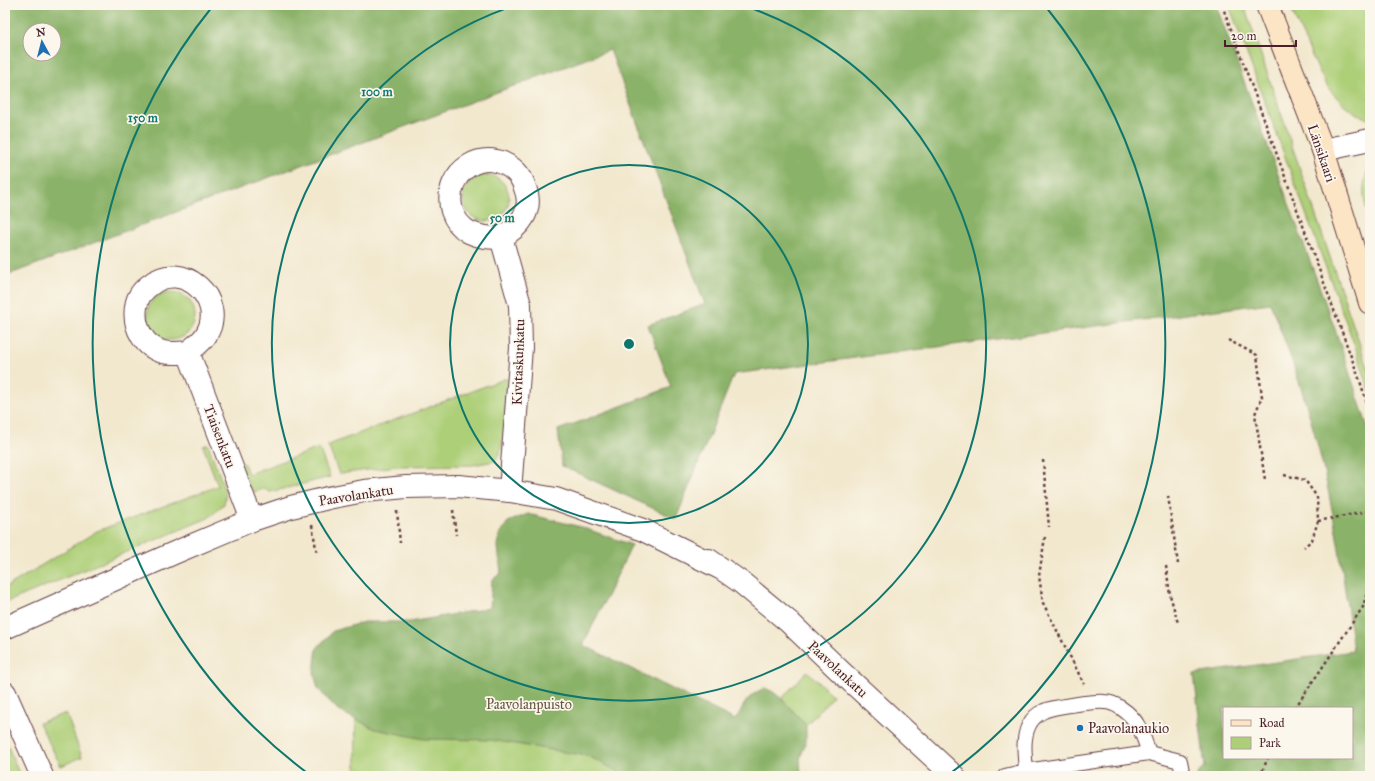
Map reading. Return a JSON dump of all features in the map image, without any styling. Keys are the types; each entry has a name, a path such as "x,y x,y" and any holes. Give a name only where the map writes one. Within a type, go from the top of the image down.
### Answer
{"street":[{"name":"Länsikaari","path":"1267,5 1323,150 1370,303"},
{"path":"1323,150 1370,140"},
{"name":"Kivitaskunkatu","path":"501,237 520,305 521,348 510,491"},
{"name":"Tiaisenkatu","path":"188,352 252,520"},
{"name":"Paavolankatu","path":"5,628 252,520 292,507 364,491 406,487 458,486 510,491 556,499 643,530 713,563 742,583 789,622 954,776"},
{"path":"5,693 42,776"}],"lane":[{"path":"1026,770 1025,743 1028,727 1033,719 1043,711 1052,708 1102,701 1112,703 1131,716 1140,726 1150,753"},
{"path":"1005,776 1026,770 1150,753 1180,761 1183,776"}],"path":[{"path":"1222,5 1370,413"},
{"path":"1228,340 1257,355 1262,397 1255,414 1265,480"},
{"path":"1043,460 1049,527"},
{"path":"1284,475 1305,480 1317,497 1318,521 1312,540 1304,547"},
{"path":"1168,496 1178,564"},
{"path":"452,503 456,535"},
{"path":"396,504 400,543"},
{"path":"1318,521 1370,511"},
{"path":"312,520 317,554"},
{"path":"1045,537 1039,576 1043,603 1085,686 1078,688"},
{"path":"1166,566 1170,595 1178,623"},
{"path":"1296,707 1363,607 1370,581"},
{"path":"1260,776 1268,759"}],"green space":[{"path":"5,5 1216,5 1336,332 1370,434 1370,776 1197,776 1197,774 1205,767 1194,674 1353,651 1339,547 1322,462 1303,393 1270,303 734,374 676,519 562,466 558,430 671,387 648,325 705,304 610,50 5,276"},
{"path":"1229,5 1244,5 1370,375 1370,392 1356,349"},
{"path":"1289,5 1370,5 1370,120 1357,114 1342,103 1329,89 1318,69"},
{"path":"1370,166 1370,225 1365,202 1364,188"},
{"path":"481,175 491,175 499,179 505,185 509,193 509,203 505,211 499,217 491,221 481,221 473,217 467,211 463,203 463,193 467,185 473,179"},
{"path":"166,292 176,292 188,299 195,311 195,321 188,333 176,340 166,340 158,336 151,329 147,321 147,311 151,303 158,296"},
{"path":"504,379 508,379 504,435 499,455 495,461 473,465 397,466 339,474 328,445"},
{"path":"208,444 226,493 224,504 208,518 5,603 5,588 97,531 218,486 203,446"},
{"path":"319,448 330,477 275,491 270,492 264,489 254,492 250,488 239,465 244,463 248,474"},
{"name":"Paavolanpuisto","path":"528,514 581,527 632,545 583,645 735,720 753,694 765,688 773,692 782,699 806,725 806,741 800,759 801,776 627,776 588,756 491,740 424,739 375,729 339,711 318,689 314,672 317,648 333,631 364,622 410,622 490,608 492,580 501,573 498,547 499,535 508,522"},
{"name":"Paavolanpuisto","path":"555,519 569,643 754,729 807,671 833,696 758,776 356,776 355,670 516,633"},
{"path":"66,713 82,757 61,766 39,723"},
{"path":"5,739 20,776 5,776"}],"place":[{"name":"Paavolanaukio","path":"1080,728"}]}
